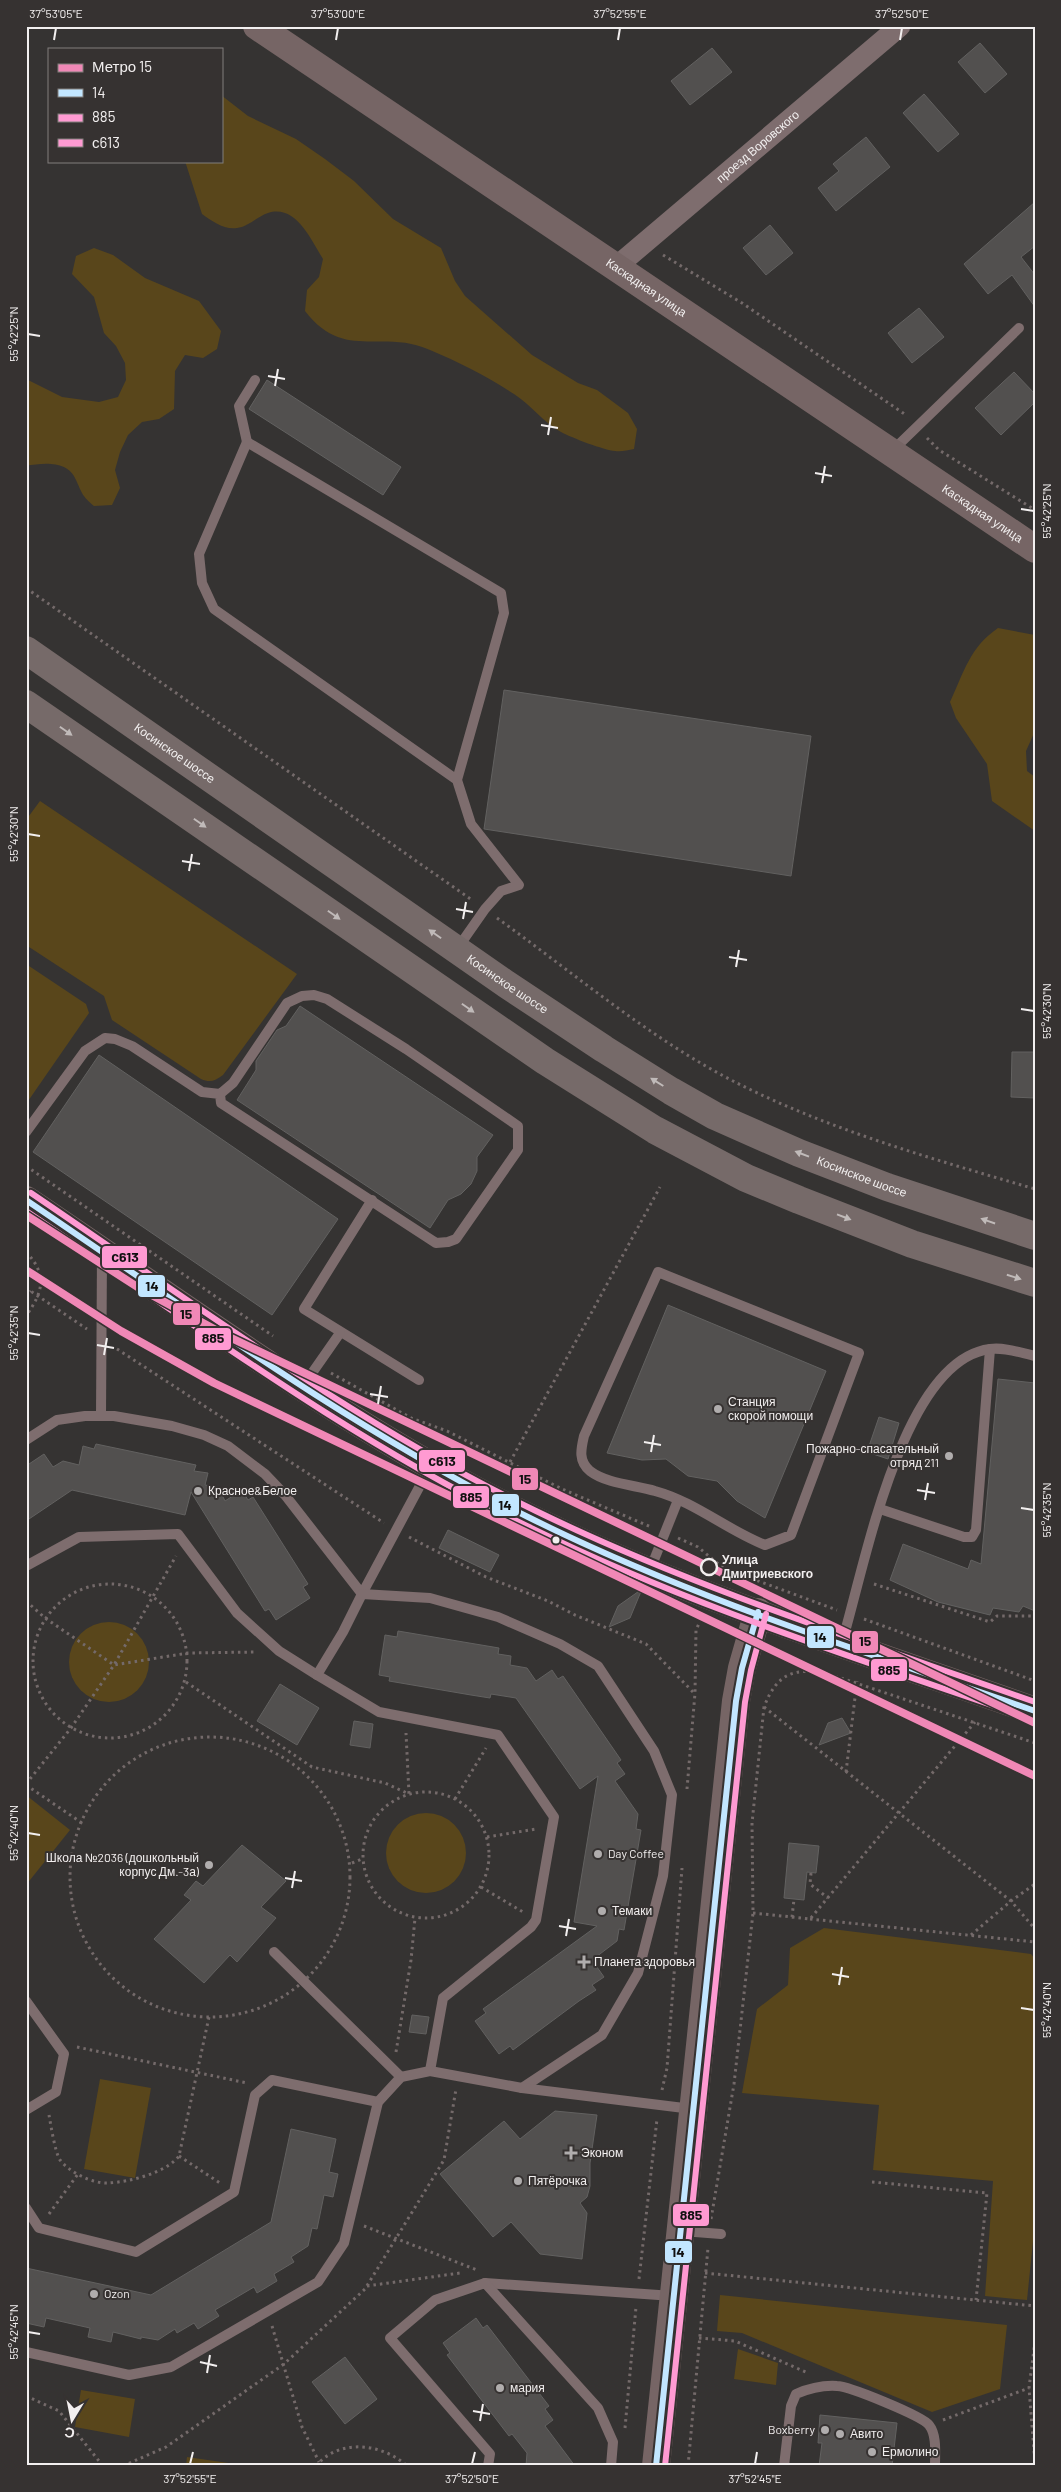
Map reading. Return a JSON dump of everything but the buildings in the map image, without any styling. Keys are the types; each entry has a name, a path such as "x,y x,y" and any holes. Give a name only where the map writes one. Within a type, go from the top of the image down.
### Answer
{"highway":[{"name":"Косинское шоссе","path":"26,650 457,950 604,1049 715,1116 759,1136 887,1187 1035,1236"},
{"path":"26,704 537,1055 654,1130 746,1178 798,1200 912,1244 1035,1283"}],"street":[{"name":"Каскадная улица","path":"257,26 1035,548"},
{"name":"проезд Воровского","path":"616,267 900,26"},
{"path":"26,1200 303,1386 431,1466 518,1512 711,1595 1035,1711"},
{"path":"656,2466 736,1701 742,1668 758,1612"}],"lane":[{"path":"891,452 1019,328"},
{"path":"255,380 240,406 247,442 199,554 202,582 214,609 457,780"},
{"path":"247,442 501,593 504,613 457,780 471,824 519,884 501,891 485,909 457,950"},
{"path":"26,1132 85,1051 99,1040 105,1038 115,1039 132,1046 202,1092 220,1094 233,1083 287,1003 302,996 314,995 327,999 406,1049 518,1126 518,1150 456,1239 436,1243 221,1103 220,1094"},
{"path":"372,1200 304,1309 340,1333 419,1380"},
{"path":"102,1251 102,1416"},
{"path":"658,1272 859,1353 792,1535 764,1545 734,1531 704,1512 678,1500 657,1491 599,1476 589,1470 583,1463 580,1455 584,1436 658,1272"},
{"path":"303,1386 340,1333"},
{"path":"842,1642 858,1578 880,1509 908,1429 924,1401 951,1368 965,1358 990,1349 1004,1349 1035,1356"},
{"path":"880,1509 964,1537 972,1537 976,1530 990,1349"},
{"path":"26,1440 57,1420 85,1416 102,1416 172,1426 204,1435 228,1446 265,1474 285,1495 362,1594 430,1598 498,1617 560,1644 598,1666 654,1750 672,1795 663,1876 638,1973 602,2035 522,2088"},
{"path":"317,1675 343,1632 431,1466"},
{"path":"650,1570 678,1500"},
{"path":"26,1566 79,1537 178,1534 237,1613 279,1651 317,1675 380,1712 498,1735 554,1817 536,1920 530,1927 443,1998 430,2071"},
{"path":"274,1952 397,2073 430,2071 522,2088 692,2109"},
{"path":"26,2001 64,2054 56,2092 26,2110"},
{"path":"26,2352 129,2375 171,2368 318,2282 344,2243 378,2102 397,2073"},
{"path":"26,2208 39,2228 136,2252 234,2192 255,2095 272,2080 378,2102"},
{"path":"680,2230 721,2234"},
{"path":"485,2282 598,2408 613,2442 610,2466"},
{"path":"488,2466 490,2454 390,2338 434,2300 485,2282 674,2296"},
{"path":"784,2466 791,2406 796,2394 812,2387 839,2386 916,2416 929,2425 935,2440 935,2466"}],"path":[{"path":"643,243 742,303 905,415 939,450 1035,510"},
{"path":"26,588 485,909 649,1031 734,1080 798,1110 901,1149 1035,1189"},
{"path":"510,1462 660,1187"},
{"path":"26,1252 39,1271 39,1297 26,1316"},
{"path":"26,1288 102,1340 397,1530 486,1578 548,1601 575,1615 646,1644 694,1693"},
{"path":"26,1297 30,1291"},
{"path":"82,1823 26,1785 71,1728 114,1665 184,1542"},
{"path":"687,1792 696,1630 723,1568"},
{"path":"858,1578 896,1593 990,1622 997,1616 1035,1616"},
{"path":"98,1584 129,1585 154,1597 179,1623 188,1653 186,1682 173,1707 152,1726 126,1737 98,1738 71,1728 48,1707 34,1679 34,1647 45,1618 68,1596 98,1584"},
{"path":"26,1601 45,1618 114,1665 188,1653 279,1651"},
{"path":"688,2466 705,2273 716,2177 734,2084 753,1913 752,1823 764,1707 770,1692 780,1679 792,1673 813,1671 857,1681 1035,1743"},
{"path":"846,1772 857,1681"},
{"path":"186,1682 312,1767 385,1783 409,1794"},
{"path":"764,1707 1011,1901 1035,1929"},
{"path":"405,1717 409,1794"},
{"path":"810,1920 975,1722"},
{"path":"455,1799 494,1734"},
{"path":"187,1737 245,1739 297,1764 335,1808 352,1863 348,1915 325,1961 287,1997 240,2016 188,2017 139,2000 96,1962 72,1909 70,1852 92,1798 133,1758 187,1737"},
{"path":"409,1794 440,1794 455,1799 474,1815 486,1837 489,1854 487,1871 480,1887 468,1902 452,1913 434,1918 415,1918 395,1911 378,1898 367,1880 362,1859 364,1838 374,1818 389,1803 409,1794"},
{"path":"486,1837 552,1826"},
{"path":"352,1863 362,1859"},
{"path":"624,2437 659,2105 667,2068 682,1861"},
{"path":"811,1873 810,1884 828,1898"},
{"path":"971,1936 1011,1901 1035,1884"},
{"path":"480,1887 536,1920"},
{"path":"792,1917 794,1899"},
{"path":"753,1913 1035,1942"},
{"path":"397,2073 415,1918"},
{"path":"45,2099 60,2160 78,2174 92,2181 107,2184 156,2172 173,2164 179,2156 209,2017"},
{"path":"56,2043 265,2087"},
{"path":"179,2156 234,2192"},
{"path":"39,2228 78,2174"},
{"path":"872,2182 987,2194 976,2300"},
{"path":"349,2220 479,2271 485,2282"},
{"path":"367,2286 479,2271"},
{"path":"705,2273 1035,2306"},
{"path":"268,2312 302,2427 319,2462"},
{"path":"699,2338 735,2342 839,2386"},
{"path":"1035,2341 1030,2388 1035,2464"},
{"path":"929,2425 1030,2388"},
{"path":"26,2396 59,2411 103,2466"},
{"path":"316,2466 319,2462 340,2450 363,2446 379,2449 393,2455 407,2466"}],"shaded area":[{"path":"222,96 248,116 296,139 325,159 354,181 393,219 441,248 455,281 465,296 532,355 578,383 597,390 628,413 637,429 634,449 610,450 566,434 549,424 520,398 504,388 473,370 430,350 412,344 349,340 334,336 320,326 305,311 307,290 319,277 323,259 308,234 295,219 287,214 278,212 268,213 245,226 227,228 202,214 185,162 222,162"},
{"path":"94,248 113,255 145,278 199,301 221,331 217,349 203,358 185,355 175,371 174,409 159,419 142,422 128,435 120,452 115,470 120,488 112,505 94,506 85,497 76,480 67,469 54,464 26,466 26,379 62,397 99,402 118,397 126,380 125,363 116,346 104,333 94,297 72,274 76,256"},
{"path":"998,628 1035,635 1035,731 1026,751 1027,771 1035,777 1035,831 992,801 987,764 956,718 950,702 974,652 988,635"},
{"path":"40,801 297,974 220,1077 210,1081 201,1079 112,1020 104,996 26,945 26,820"},
{"path":"26,964 86,1004 89,1013 26,1104"},
{"path":"109,1622 124,1625 137,1634 146,1647 149,1662 146,1677 137,1690 124,1699 109,1702 94,1699 81,1690 72,1677 69,1662 72,1647 81,1634 94,1625"},
{"path":"26,1795 70,1830 26,1885"},
{"path":"426,1813 441,1816 454,1825 463,1838 466,1853 463,1868 454,1881 441,1890 426,1893 411,1890 398,1881 389,1868 386,1853 389,1838 398,1825 411,1816"},
{"path":"824,1928 1031,1954 1035,1959 1035,2222 1027,2300 985,2296 993,2181 873,2170 879,2105 742,2093 757,2009 788,1985 790,1948"},
{"path":"100,2079 151,2088 135,2178 84,2169"},
{"path":"720,2295 1007,2325 1000,2389 932,2412 742,2333 717,2331"},
{"path":"738,2349 778,2363 776,2385 734,2379"},
{"path":"81,2390 135,2399 129,2437 75,2427"},
{"path":"187,2457 249,2466 186,2466"}],"metro line":[{"name":"15","path":"26,1215 139,1288 225,1335 1035,1723"},
{"name":"15","path":"26,1270 121,1331 214,1383 1035,1776"}],"transit line":[{"name":"с613","path":"31,1193 215,1319 340,1401 469,1477 536,1511 658,1565 782,1614 1035,1702"},
{"name":"14","path":"26,1200 210,1326 335,1407 398,1446 528,1517 589,1546 715,1598 843,1645 1035,1711"},
{"name":"885","path":"26,1211 271,1378 334,1418 461,1492 527,1526 588,1555 713,1607 1032,1719"},
{"name":"14","path":"656,2466 736,1701 742,1668 758,1612"},
{"name":"885","path":"665,2466 745,1702 751,1670 766,1614"}],"place":[{"name":"Станция скорой помощи","path":"718,1409"},
{"name":"Пожарно-спасательный отряд 211","path":"949,1456"},
{"name":"Красное&Белое","path":"198,1491"},
{"name":"Улица Дмитриевского","path":"709,1567"},
{"name":"Day Coffee","path":"598,1854"},
{"name":"Школа №2036 (дошкольный корпус Дм.-3а)","path":"209,1865"},
{"name":"Темаки","path":"602,1911"},
{"name":"Планета здоровья","path":"584,1962"},
{"name":"Эконом","path":"571,2153"},
{"name":"Пятёрочка","path":"518,2181"},
{"name":"Ozon","path":"94,2294"},
{"name":"мария","path":"500,2388"},
{"name":"Boxberry","path":"825,2430"},
{"name":"Авито","path":"840,2434"},
{"name":"Ермолино","path":"872,2452"}]}
